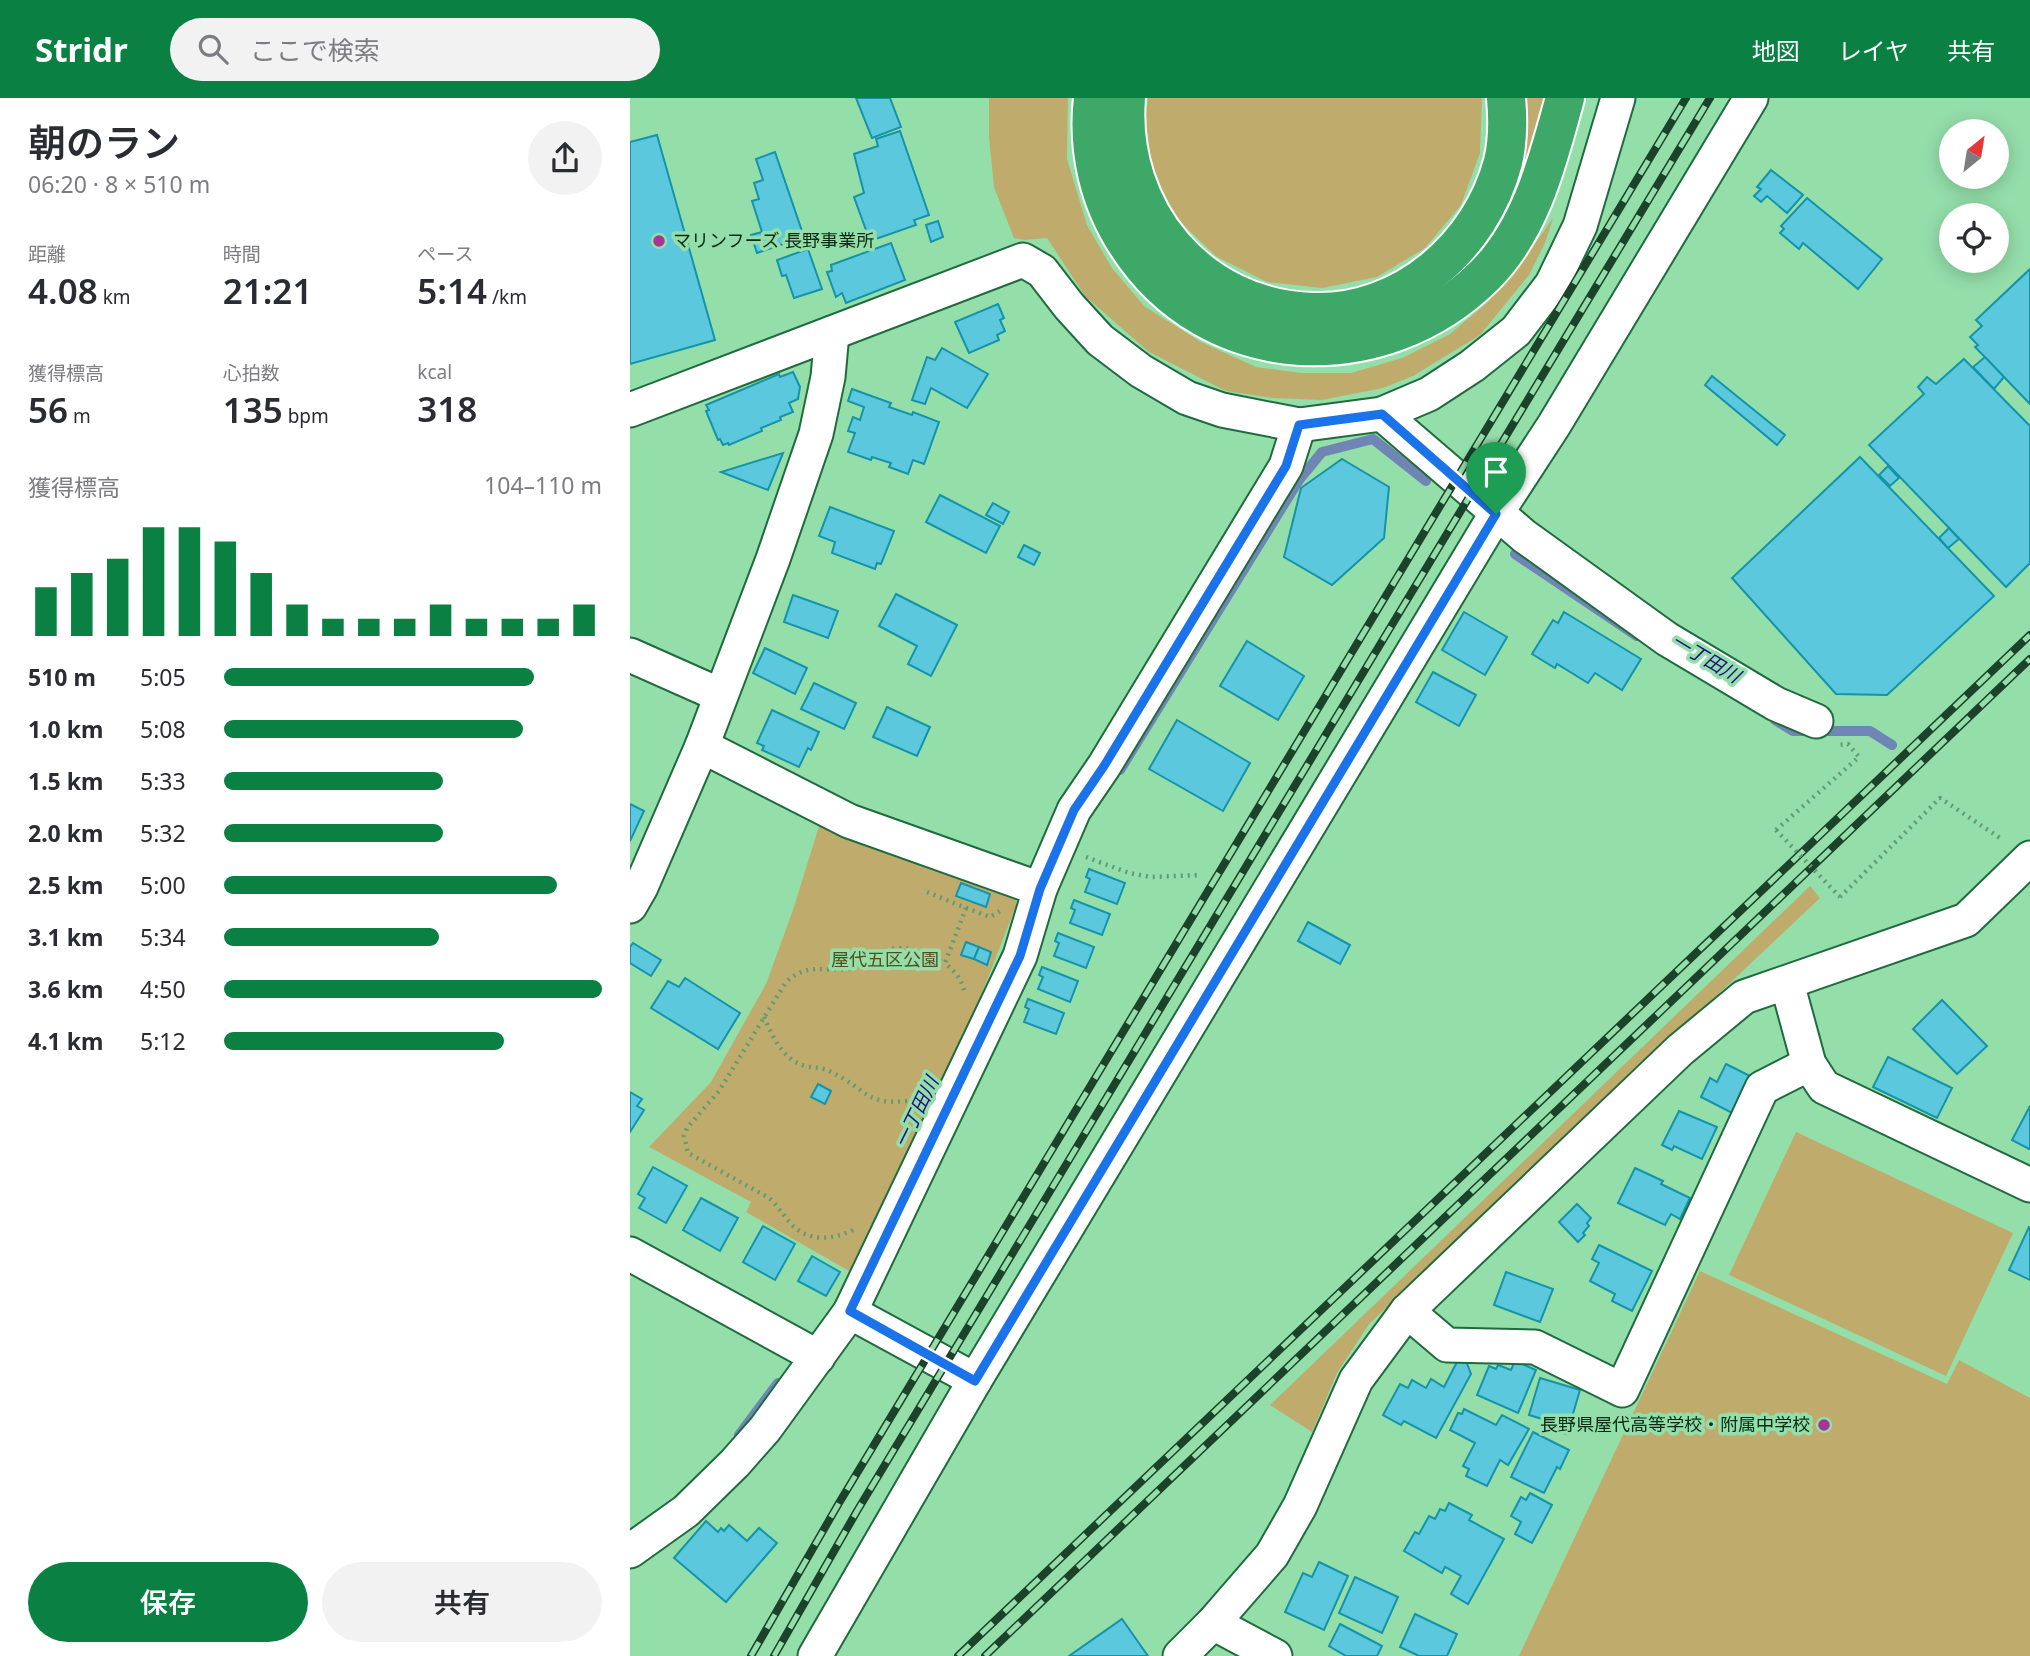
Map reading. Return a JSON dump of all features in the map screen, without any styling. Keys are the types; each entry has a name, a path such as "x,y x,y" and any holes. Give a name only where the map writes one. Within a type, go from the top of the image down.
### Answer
{"highway":[{"path":"1093,98 1092,152 1100,191 1117,229 1139,262 1165,291 1198,315 1267,343 1308,347 1348,345 1385,336 1423,322 1456,300 1487,273 1530,208 1546,166 1565,98"},
{"path":"1126,98 1124,125 1130,162 1140,197 1159,230 1180,256 1208,278 1242,297 1275,308 1314,313 1350,309 1384,299 1417,282 1445,261 1471,231 1489,199 1503,161 1508,125 1506,98"}],"street":[{"path":"630,410 1023,260 1042,271 1100,340 1140,371 1186,398 1222,410 1299,425 1382,414 1429,394 1472,366 1516,331 1552,284 1580,226 1618,98"},
{"path":"815,1656 975,1381 1496,514 1555,425 1751,98"},
{"path":"630,906 641,887 702,746 773,559 816,434 828,377 832,333"},
{"path":"1382,414 1496,514 1667,639 1776,704 1816,722"},
{"path":"630,1551 686,1511 735,1463 765,1429 850,1311 1020,956 1045,875 1074,810 1104,766 1286,466 1299,425"},
{"path":"630,654 720,695"},
{"path":"702,746 849,821 1045,875"},
{"path":"1180,1656 1213,1623 1272,1555 1300,1506 1356,1380 1407,1311 1680,1050 1744,997 1966,920 2030,858"},
{"path":"1787,984 1809,1064 1824,1087 2030,1185"},
{"path":"1407,1311 1447,1345 1535,1348 1622,1390 1762,1088 1809,1064"},
{"path":"630,1254 818,1357"},
{"path":"850,1311 975,1381"},
{"path":"1213,1623 1275,1656"}],"path":[{"path":"1858,757 1776,831 1840,897 1940,798 1998,835"},
{"path":"1045,875 1085,856 1129,873 1151,877 1200,875"},
{"path":"927,892 965,908 944,963"},
{"path":"861,1224 830,1239 804,1233 792,1226 769,1198 688,1153 684,1136 687,1128 719,1091 786,982 807,969 848,969 893,948 907,947 944,963 954,971 963,983 967,999"},
{"path":"764,1017 782,1050 794,1060 832,1072 878,1101 891,1103 919,1100 914,1112"}],"green space":[{"path":"989,98 1068,98 1067,159 1087,225 1112,268 1144,306 1201,342 1256,367 1301,373 1351,373 1402,358 1450,334 1489,301 1508,270 1536,242 1553,218 1545,243 1529,275 1480,335 1413,376 1383,388 1322,400 1272,398 1226,391 1149,352 1085,296 1047,238 1014,238 994,187 989,137"},
{"path":"1148,98 1482,98 1480,153 1461,205 1425,248 1377,277 1322,288 1267,282 1217,257 1177,219 1152,169 1145,114"},
{"path":"1521,98 1545,98 1529,160 1520,157"},
{"name":"屋代五区公園","path":"820,823 1016,897 1016,906 978,1003 849,1271 746,1212 751,1202 649,1147 711,1082 766,984"},
{"path":"1810,886 1820,898 1369,1324 1337,1373 1312,1432 1270,1405"},
{"path":"1796,1132 2013,1233 1946,1376 1729,1275"},
{"name":"長野県屋代高等学校・附属中学校","path":"1700,1271 1947,1384 1959,1360 2030,1398 2030,1656 1519,1656"}],"building":[{"path":"856,98 890,98 901,127 872,138"},
{"path":"900,131 929,215 914,220 916,225 870,241 854,197 864,193 854,154 878,146 876,139"},
{"name":"マリンフーズ 長野事業所","path":"657,135 715,340 630,364 630,142"},
{"path":"775,152 804,237 757,253 751,235 762,232 752,201 759,199 754,183 763,180 756,159"},
{"path":"1771,170 1803,195 1787,213 1767,196 1761,202 1754,196 1761,189 1757,187"},
{"path":"1807,198 1882,259 1858,289 1803,243 1799,249 1780,233 1784,229 1781,226"},
{"path":"938,221 943,237 931,242 926,225"},
{"path":"891,243 905,280 846,303 842,293 836,297 827,272 832,271 831,265"},
{"path":"808,249 822,289 794,298 777,260"},
{"path":"2030,269 2030,404 1975,347 1978,345 1970,337 1982,326 1976,320"},
{"path":"998,304 1004,318 1000,320 1005,331 997,335 999,340 969,353 955,322"},
{"path":"942,348 988,374 967,408 931,388 925,404 912,400 927,357 935,360"},
{"path":"1985,357 2004,377 1994,389 1973,367"},
{"path":"1964,359 2030,426 2030,563 2006,587 1869,445 1924,394 1918,387 1927,377 1936,384"},
{"path":"793,372 800,387 798,399 789,403 793,412 761,428 762,431 729,445 723,445 720,439 718,440 706,405 779,374 780,377"},
{"path":"1712,376 1785,435 1777,445 1705,385"},
{"path":"852,389 891,403 889,407 912,415 913,412 939,422 924,464 913,460 908,474 889,467 891,463 848,452 855,433 848,431 853,417 860,420 864,407 848,401"},
{"path":"783,453 768,490 721,472"},
{"path":"1860,457 1994,596 1887,695 1836,694 1732,578"},
{"path":"1342,459 1389,487 1384,538 1332,585 1284,557 1301,488"},
{"path":"1888,466 1899,478 1890,486 1879,475"},
{"path":"940,495 1000,526 986,553 926,522"},
{"path":"993,503 1009,512 1003,524 986,515"},
{"path":"830,507 894,531 881,564 877,563 875,569 832,553 835,542 819,536"},
{"path":"1949,528 1959,539 1948,548 1939,538"},
{"path":"1024,545 1040,553 1034,565 1018,557"},
{"path":"896,594 957,625 931,676 908,664 917,646 879,626"},
{"path":"793,595 838,611 828,638 784,622"},
{"path":"1464,612 1507,637 1485,675 1442,650"},
{"path":"1564,612 1641,659 1622,690 1595,673 1588,683 1557,664 1555,668 1532,654 1553,620 1558,623"},
{"path":"1247,641 1304,676 1278,720 1220,686"},
{"path":"765,648 807,668 795,694 753,673"},
{"path":"1433,672 1476,695 1459,726 1416,702"},
{"path":"814,683 856,703 844,729 801,709"},
{"path":"887,707 930,727 917,756 873,737"},
{"path":"772,710 819,732 799,767 762,750 764,746 757,743"},
{"path":"1177,720 1250,763 1223,811 1149,769"},
{"path":"630,804 644,811 630,841"},
{"path":"1089,869 1125,883 1117,904 1085,892 1090,879 1086,877"},
{"path":"961,883 990,894 986,907 956,896"},
{"path":"1074,900 1110,914 1102,935 1070,923 1075,910 1071,908"},
{"path":"1308,922 1350,945 1340,964 1298,941"},
{"path":"1058,933 1094,947 1086,968 1054,956 1059,943 1055,941"},
{"path":"966,942 979,947 974,959 961,955"},
{"path":"633,943 661,960 651,976 630,963 630,947"},
{"path":"979,947 991,952 987,965 974,959"},
{"path":"1042,967 1078,981 1070,1002 1038,989 1043,977 1039,975"},
{"path":"685,978 740,1013 718,1049 651,1008 668,981 679,987"},
{"path":"1028,999 1064,1013 1056,1034 1024,1022 1029,1009 1025,1007"},
{"path":"1942,1000 1987,1046 1957,1074 1913,1029"},
{"path":"1888,1057 1952,1088 1937,1118 1873,1087"},
{"path":"1726,1064 1752,1077 1734,1114 1701,1097 1710,1078 1717,1082"},
{"path":"818,1084 831,1091 825,1104 811,1097"},
{"path":"630,1092 642,1099 637,1106 644,1110 630,1132"},
{"path":"2030,1106 2030,1147 2029,1149 2012,1140"},
{"path":"1679,1111 1717,1127 1702,1159 1674,1146 1672,1150 1662,1145"},
{"path":"653,1167 687,1186 666,1223 639,1208 645,1198 638,1194"},
{"path":"1635,1168 1690,1198 1680,1219 1671,1214 1665,1225 1618,1203"},
{"path":"701,1198 738,1218 720,1251 683,1230"},
{"path":"1577,1204 1591,1218 1583,1233 1585,1235 1578,1242 1559,1222"},
{"path":"763,1226 795,1244 775,1280 743,1262"},
{"path":"2030,1227 2030,1280 2009,1270"},
{"path":"1599,1245 1652,1271 1632,1311 1612,1301 1615,1294 1590,1281 1599,1263 1592,1259"},
{"path":"812,1256 840,1272 826,1296 798,1281"},
{"path":"1506,1272 1553,1289 1540,1322 1494,1305"},
{"path":"1466,1361 1471,1374 1436,1438 1404,1421 1401,1425 1383,1415 1400,1384 1408,1388 1412,1380 1426,1388 1431,1379 1444,1387 1457,1362"},
{"path":"1515,1361 1536,1370 1518,1413 1477,1395 1489,1366 1496,1369 1498,1365 1511,1370"},
{"path":"1540,1378 1580,1390 1567,1434 1547,1429 1549,1421 1529,1415"},
{"path":"1464,1409 1496,1425 1502,1415 1529,1429 1508,1465 1500,1460 1487,1486 1466,1476 1469,1469 1463,1466 1475,1443 1450,1430 1458,1413 1462,1414"},
{"path":"1533,1432 1569,1450 1544,1493 1511,1477"},
{"path":"1530,1493 1552,1505 1532,1543 1515,1534 1521,1522 1511,1516 1521,1497 1526,1500"},
{"path":"1449,1503 1472,1515 1469,1520 1504,1539 1468,1604 1451,1594 1461,1576 1445,1567 1442,1573 1404,1551 1415,1532 1419,1534 1429,1516 1435,1519 1440,1509 1445,1511"},
{"path":"706,1521 718,1532 721,1528 724,1531 729,1525 747,1541 759,1528 777,1543 726,1602 674,1558"},
{"path":"1319,1562 1348,1576 1324,1630 1285,1612 1303,1573 1312,1577"},
{"path":"1355,1577 1398,1597 1382,1633 1339,1613"},
{"path":"1415,1614 1457,1634 1447,1656 1419,1656 1400,1647"},
{"path":"1122,1619 1148,1656 1069,1656"},
{"path":"1340,1624 1382,1646 1377,1656 1346,1656 1329,1646"}],"waterway":[{"name":"一丁田川","path":"1120,770 1299,480 1322,452 1373,439 1426,481"},
{"name":"一丁田川","path":"1515,554 1637,636"},
{"name":"一丁田川","path":"1775,720 1793,731 1870,731 1892,745"},
{"name":"一丁田川","path":"739,1435 778,1383"}],"railway":[{"path":"751,1656 839,1503 1686,98"},
{"path":"774,1656 857,1511 1710,98"},
{"path":"958,1656 2030,635"},
{"path":"985,1656 2030,659"}],"place":[{"name":"マリンフーズ 長野事業所","path":"659,241"},
{"name":"長野県屋代高等学校・附属中学校","path":"1824,1425"}],"route":[{"path":"1382,414 1496,514 975,1381 850,1311 1020,956 1040,889 1074,810 1104,766 1286,466 1299,425 1382,414"}]}
